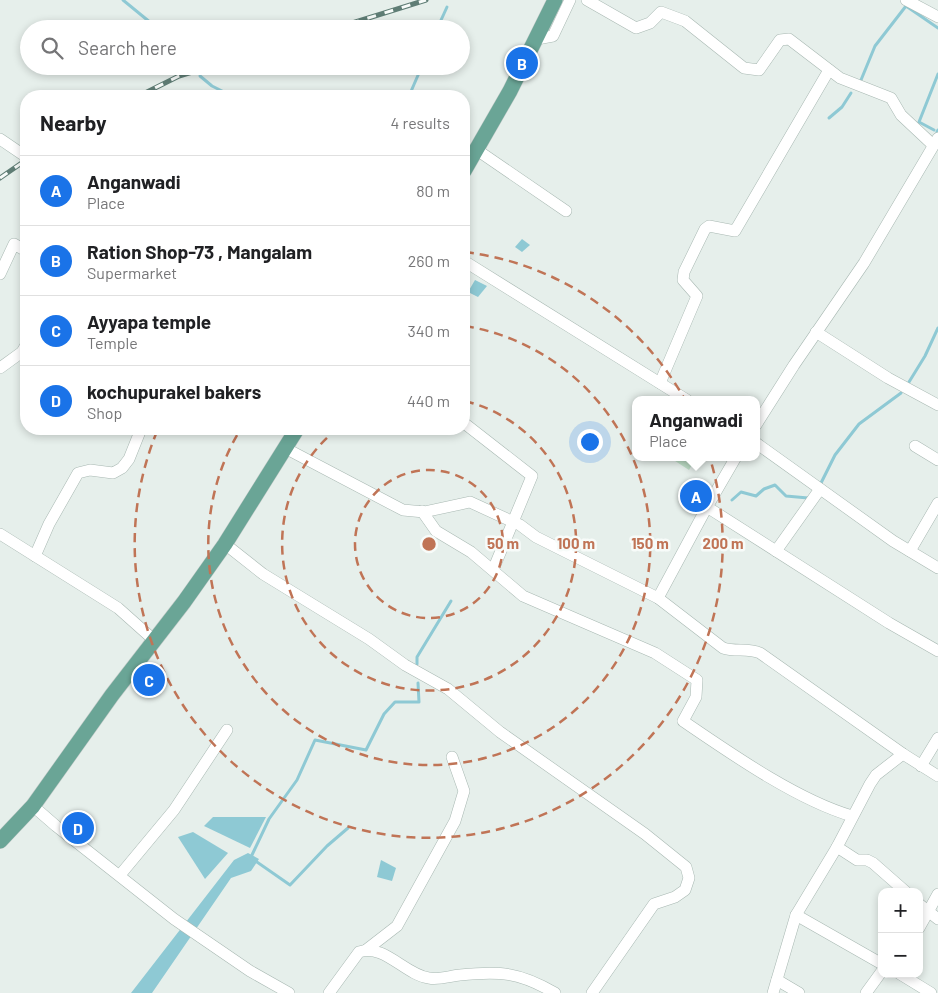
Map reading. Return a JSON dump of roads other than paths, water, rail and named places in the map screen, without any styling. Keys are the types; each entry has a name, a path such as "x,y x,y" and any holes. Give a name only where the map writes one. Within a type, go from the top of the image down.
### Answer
{"main road":[{"path":"470,161 537,39 555,0"},
{"path":"0,841 33,806 112,695 155,641 225,544 293,435"}],"street":[{"path":"537,39 553,36 570,0"},
{"path":"587,0 636,28 650,23 661,12 685,20 744,68 760,70 780,40 785,38 850,84 892,98 901,115 935,141 864,263 816,332 760,419"},
{"path":"906,0 938,17"},
{"path":"660,383 697,296 683,280 684,272 705,229 709,226 734,231 829,70"},
{"path":"0,140 20,153"},
{"path":"477,150 566,211"},
{"path":"0,274 14,244 20,248"},
{"path":"470,265 681,396"},
{"path":"816,332 888,378 938,405"},
{"path":"0,368 20,353"},
{"path":"470,428 532,476 511,521 492,570"},
{"path":"35,556 49,524 78,474 90,470 113,473 122,468 129,458 139,435"},
{"path":"914,446 938,460"},
{"path":"760,447 910,551 938,568"},
{"path":"285,448 403,510 422,511 470,502 511,521 536,537 658,598 723,648 731,651 754,651 760,653 903,754 938,776"},
{"path":"658,598 734,461"},
{"path":"776,551 820,489"},
{"path":"910,551 938,503"},
{"path":"707,507 889,623 938,651"},
{"path":"422,511 436,531 471,552 523,596 655,653 697,680 696,697 683,721 791,790 837,812 852,816"},
{"path":"0,534 118,608 155,641"},
{"path":"225,544 263,574 369,639 405,665 448,689 500,732 645,834 686,866 689,878 685,890 654,904 592,993"},
{"path":"120,875 174,810 227,730"},
{"path":"921,766 938,738"},
{"path":"773,993 796,915 837,847 852,816 876,775 903,754"},
{"path":"329,993 360,952 366,950 398,926 455,821 464,791 452,757"},
{"path":"33,806 174,919 250,971 289,993"},
{"path":"837,847 857,860 873,862 902,888"},
{"path":"923,925 934,916 938,894"},
{"path":"923,907 934,916"},
{"path":"796,915 878,962"},
{"path":"366,950 376,952 428,978 496,972 531,979 555,993"},
{"path":"866,993 878,976"},
{"path":"907,978 931,993"},
{"path":"777,980 798,993"}],"water":[{"path":"522,239 530,245 522,252 515,247"},
{"path":"475,280 487,286 478,297 470,293 470,289"},
{"path":"213,817 266,817 250,848 204,826"},
{"path":"193,832 228,853 205,879 178,837"},
{"path":"248,853 259,859 251,871 231,878 152,993 131,993 234,860"},
{"path":"381,860 396,868 392,881 377,877"}],"waterway":[{"path":"123,0 147,20"},
{"path":"861,80 875,46 906,6 938,28"},
{"path":"441,20 447,7"},
{"path":"934,130 919,122 938,74"},
{"path":"412,90 418,75"},
{"path":"200,76 220,90"},
{"path":"829,118 842,107 851,93"},
{"path":"909,382 925,356 938,328"},
{"path":"821,483 835,455 859,424 901,393"},
{"path":"732,500 741,492 756,496 764,489 775,485 786,496 808,498 810,496"},
{"path":"417,664 417,657 451,601"},
{"path":"251,857 269,819 297,780 315,740 366,750 384,714 395,702 419,702 418,683"},
{"path":"254,860 290,885 327,846 348,828"}],"railway":[{"path":"362,20 426,0"},
{"path":"151,90 182,75"},
{"path":"0,178 20,164"}],"place":[{"name":"Ration Shop-73 , Mangalam","path":"522,63"},
{"name":"Anganwadi","path":"696,496"},
{"name":"Ayyapa temple","path":"149,680"},
{"name":"kochupurakel bakers","path":"78,828"}]}
